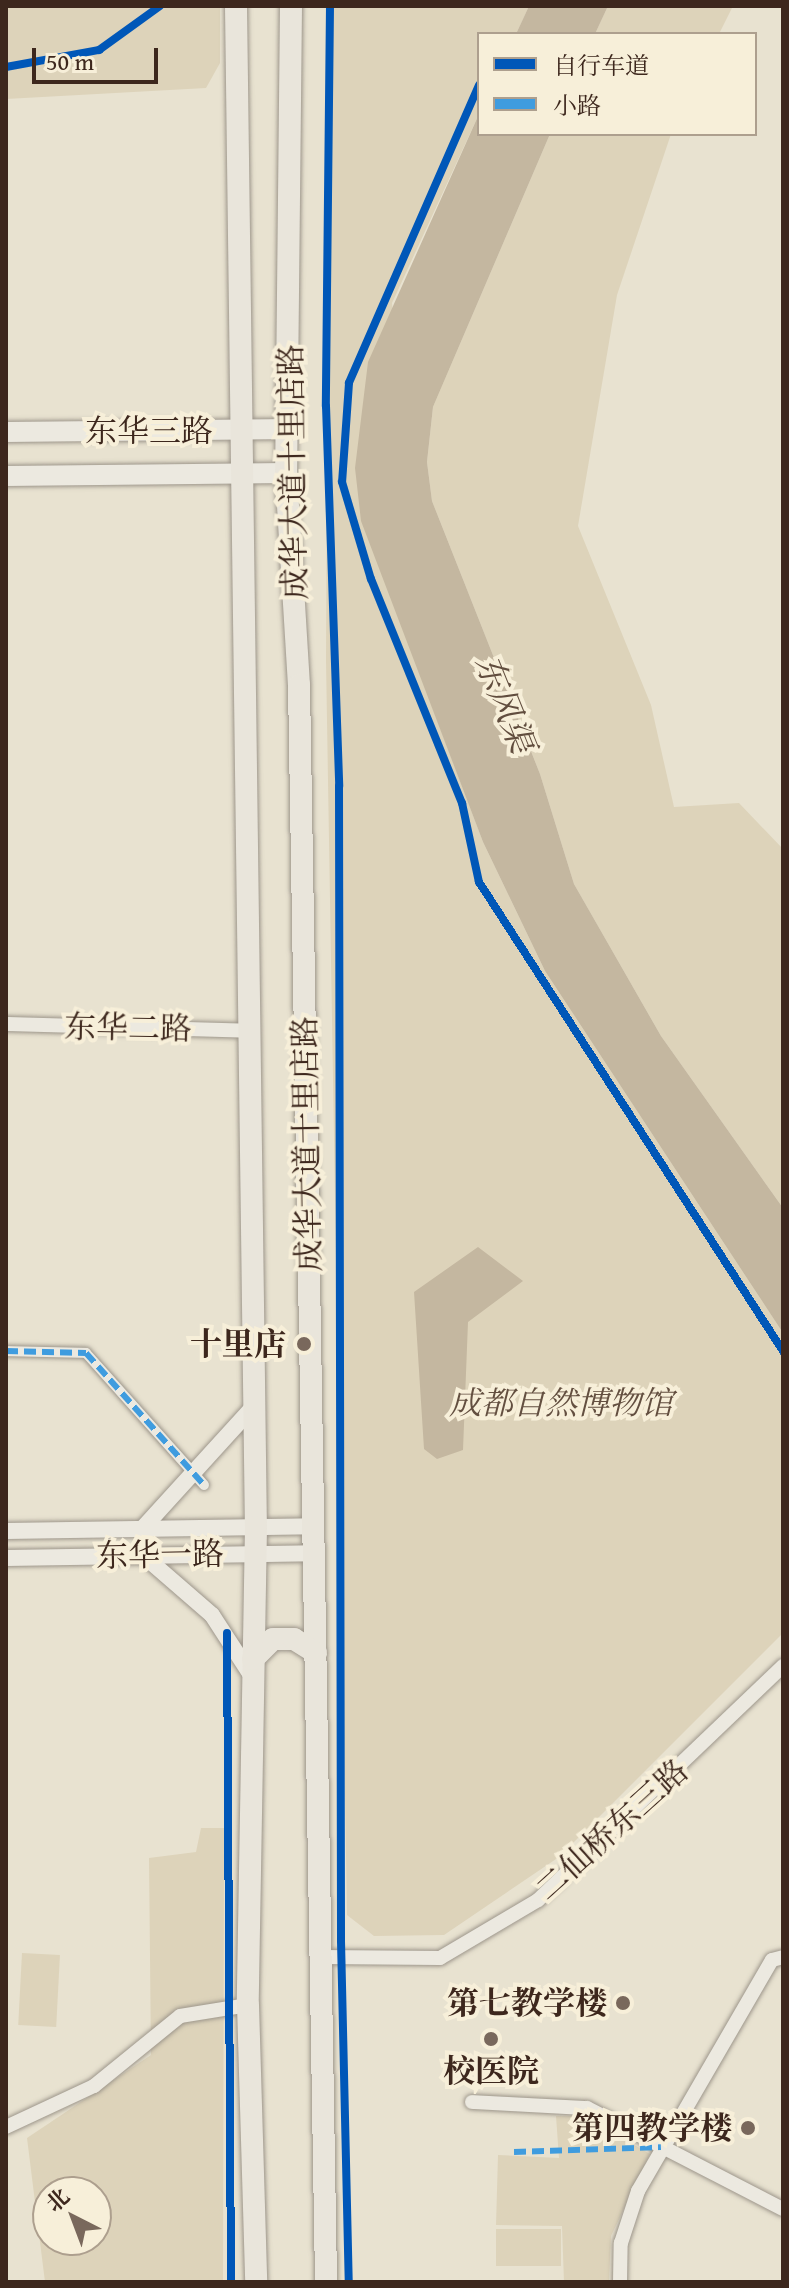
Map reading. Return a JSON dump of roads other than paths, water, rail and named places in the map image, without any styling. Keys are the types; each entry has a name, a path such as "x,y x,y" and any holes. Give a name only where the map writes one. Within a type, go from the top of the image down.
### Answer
{"main road":[{"name":"成华大道十里店路","path":"236,6 237,431 251,1031 255,1405 256,1554 248,2005 256,2282"},
{"name":"成华大道十里店路","path":"291,6 292,429 286,473 299,685 326,2282"},
{"name":"东华三路","path":"6,432 292,429"},
{"name":"东华三路","path":"6,476 286,473"},
{"path":"253,1668 273,1639 294,1639 316,1653"}],"street":[{"name":"东华二路","path":"6,1024 251,1031"},
{"path":"6,1351 86,1353 200,1480"},
{"path":"143,1528 200,1480 255,1405"},
{"name":"东华一路","path":"6,1531 314,1526"},
{"name":"东华一路","path":"6,1558 314,1553"},
{"path":"144,1556 212,1615 253,1668"},
{"name":"二仙桥东三路","path":"322,1957 440,1958 538,1900 783,1666"},
{"path":"620,2282 621,2243 661,2147 772,1960 783,1957"},
{"path":"6,2127 94,2086 180,2016 248,2005"},
{"path":"472,2102 587,2108 783,2209"}],"water":[{"path":"529,6 608,6 596,32 517,32"},
{"name":"东风渠","path":"477,118 477,136 549,136 433,407 427,462 432,501 540,774 574,884 661,1036 783,1208 783,1333 545,971 483,842 361,521 355,468 368,362"},
{"path":"478,1247 523,1281 468,1322 463,1450 437,1459 424,1449 414,1292"}],"place":[{"name":"十里店","path":"304,1344"},
{"name":"第七教学楼","path":"623,2003"},
{"name":"校医院","path":"491,2039"},
{"name":"第四教学楼","path":"748,2128"}],"park label":[{"name":"成都自然博物馆","path":"561,1403"}]}
